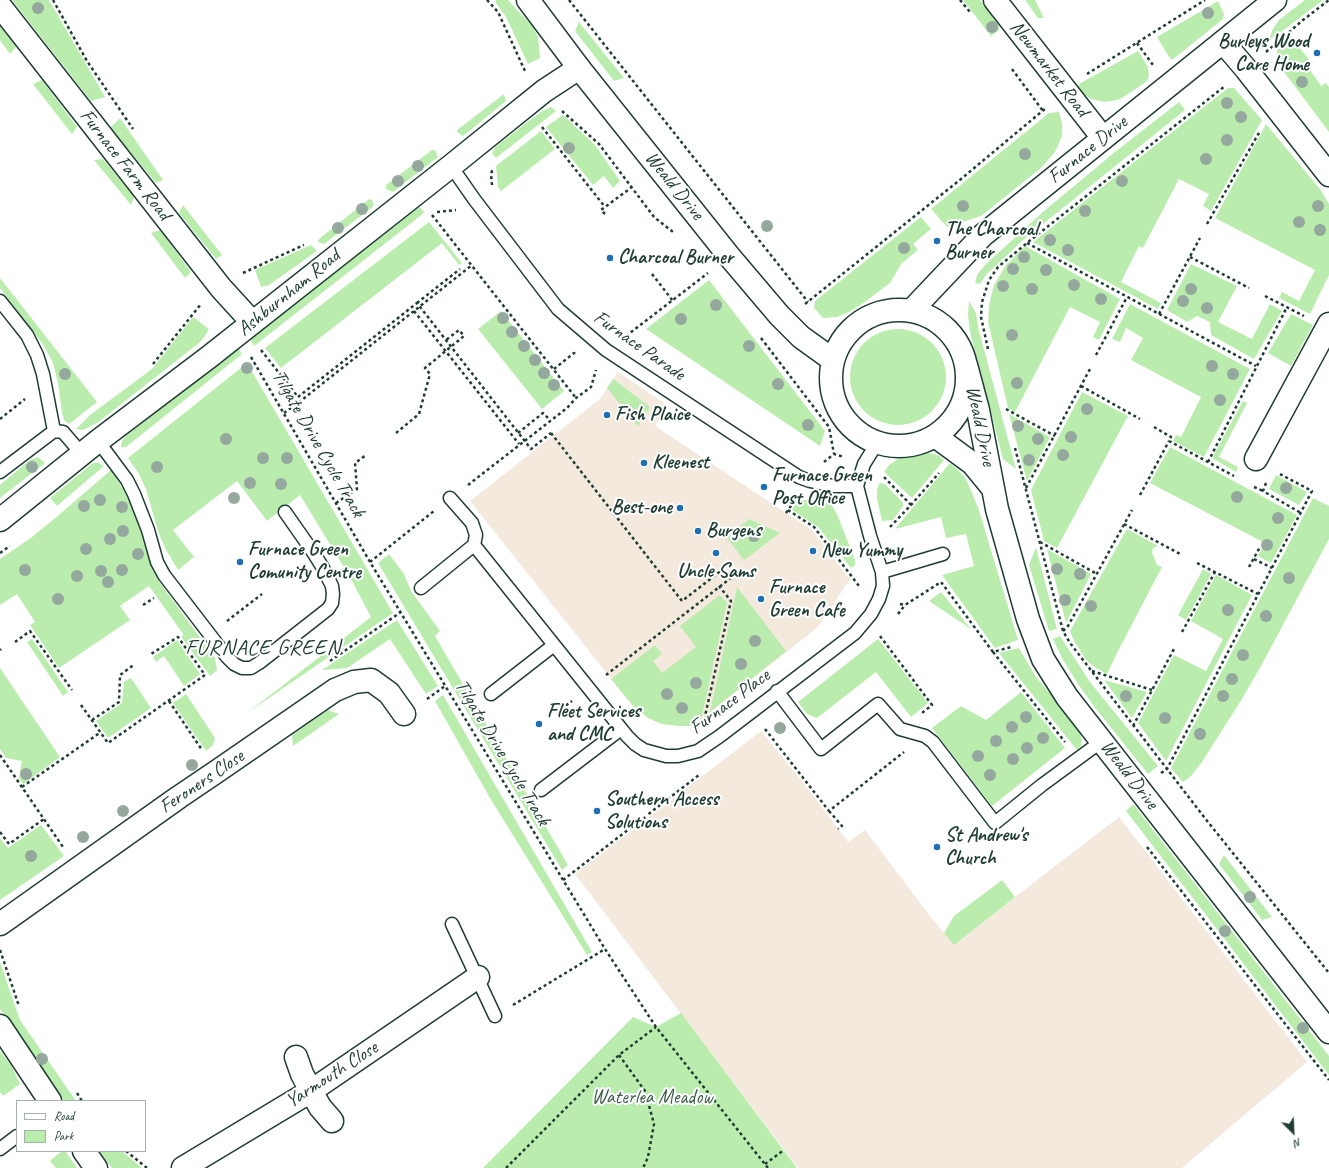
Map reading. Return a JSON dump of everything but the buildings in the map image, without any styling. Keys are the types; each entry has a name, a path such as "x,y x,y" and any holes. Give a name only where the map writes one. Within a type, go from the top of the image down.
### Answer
{"street":[{"name":"Weald Drive","path":"528,0 579,68 729,256 784,321 833,360"},
{"name":"Newmarket Road","path":"995,0 1102,138"},
{"name":"Furnace Drive","path":"911,311 983,235 1275,0"},
{"name":"Furnace Farm Road","path":"0,6 221,288 244,329"},
{"path":"1223,42 1279,110 1329,175"},
{"name":"Ashburnham Road","path":"0,520 90,447 244,329 544,91 579,68"},
{"path":"891,310 911,311 930,317 947,329 959,346 966,365 962,405 950,421 935,436 917,444 897,446 877,443 859,434 844,419 834,401 830,381 833,360 841,342 854,326 871,315 891,310"},
{"path":"1265,464 1328,326"},
{"name":"Weald Drive","path":"966,365 978,410 992,487 1028,619 1043,659 1067,696 1329,1032"},
{"name":"Weald Drive","path":"935,436 973,464 992,487"},
{"name":"Feroners Close","path":"0,924 179,797 335,690 354,682 371,680 389,693 404,714"},
{"name":"Yarmouth Close","path":"183,1168 311,1091 478,977"},
{"path":"0,1026 49,1100"},
{"path":"296,1057 302,1074 311,1091 320,1107 332,1121"},
{"path":"85,1152 96,1168"}],"lane":[{"name":"Furnace Parade","path":"451,166 478,205 558,309 606,350 799,477 833,486 858,486"},
{"path":"0,301 26,335 36,355 47,390 54,431"},
{"path":"0,472 54,431 63,432 90,447 127,480 134,494 164,575 227,658 242,668 251,668 259,663 328,609 332,603 332,586 316,555 285,512"},
{"name":"Furnace Place","path":"474,545 621,729 635,744 644,750 666,756 678,756 698,751 720,736 777,691 855,633 871,614 879,599 883,586 882,572 870,536 858,486 864,464 877,443"},
{"path":"421,588 474,545 476,535 472,523 450,498"},
{"path":"882,572 942,554"},
{"path":"491,694 554,645"},
{"path":"777,691 821,749 878,704 900,729 925,736 933,742 995,824 1042,785 1102,740"},
{"path":"541,790 621,729"},
{"path":"452,924 495,1016"},
{"path":"0,1149 16,1137"}],"path":[{"path":"53,0 87,61 135,131"},
{"path":"488,0 498,12 526,73 544,91"},
{"path":"569,0 808,302"},
{"path":"762,339 955,184 1066,92 1079,78 1205,0"},
{"path":"990,355 981,317 982,302 989,280 998,267 1026,243 1246,69 1303,20 1329,0"},
{"path":"562,110 599,144 654,217 678,236"},
{"path":"1207,224 1265,122 1279,110"},
{"path":"542,127 605,207"},
{"path":"605,214 601,210 632,187"},
{"path":"431,213 576,398"},
{"path":"1159,314 1200,238"},
{"path":"152,364 198,306 221,288 241,274 309,243"},
{"path":"1026,243 1256,366"},
{"path":"370,562 591,387 597,367 606,350 673,301 729,256"},
{"path":"1190,256 1249,288"},
{"path":"284,413 298,404 472,265"},
{"path":"259,347 298,397 460,269"},
{"path":"652,274 673,301"},
{"path":"1265,296 1328,326"},
{"path":"1096,354 1127,297"},
{"path":"417,303 531,449 551,433 682,601 722,570 729,579"},
{"path":"1208,462 1287,307"},
{"path":"414,311 519,444"},
{"name":"Tilgate Drive Cycle Track","path":"244,329 250,354 370,562 605,948 656,1027 768,1168"},
{"path":"396,433 419,414 430,374 425,368 464,336 459,330 446,340"},
{"path":"757,333 829,427 834,454"},
{"path":"554,369 574,353 597,367"},
{"path":"1026,489 1090,369"},
{"path":"1081,386 1140,419"},
{"path":"0,419 32,394 47,390"},
{"path":"1006,416 1004,409 1054,436"},
{"path":"518,433 544,413 550,420"},
{"path":"1140,495 1171,437 1154,427"},
{"path":"1169,441 1235,476"},
{"path":"1014,445 1063,631 1070,643 1133,726 1329,973"},
{"path":"870,536 887,531 911,506 957,451"},
{"path":"336,503 357,489 355,463 366,455"},
{"path":"1140,789 1167,769 1312,491 1265,464"},
{"path":"1263,491 1270,477"},
{"path":"1249,484 1301,513"},
{"path":"796,499 787,511 814,527 861,588"},
{"path":"1124,524 1182,556"},
{"path":"1040,542 1097,574"},
{"path":"1249,567 1260,547"},
{"path":"1254,558 1272,568"},
{"path":"1197,563 1258,594"},
{"path":"1182,632 1214,572"},
{"path":"562,709 736,574"},
{"path":"719,586 731,601 705,716 720,736"},
{"path":"209,634 262,594"},
{"path":"143,605 154,597 158,603"},
{"path":"896,616 905,605"},
{"path":"15,642 30,631 72,690"},
{"path":"884,631 880,636 932,705 918,716 926,727 925,736"},
{"path":"81,705 108,742 206,675 178,637 178,632"},
{"path":"151,654 178,637"},
{"path":"1133,726 1176,647"},
{"path":"993,652 1078,759"},
{"path":"92,720 119,702 120,674 135,664"},
{"path":"1091,670 1152,690"},
{"path":"169,701 206,755"},
{"path":"22,787 101,732"},
{"path":"769,742 772,739"},
{"path":"0,755 78,868"},
{"path":"563,880 701,773"},
{"path":"830,811 842,826 838,829"},
{"path":"0,832 9,844 44,819"},
{"path":"1146,845 1329,1080"},
{"path":"495,1016 605,948"},
{"path":"506,1168 619,1055 656,1027"},
{"path":"619,1055 645,1091 654,1124 648,1157 643,1168"},
{"path":"765,1164 784,1150"},
{"path":"127,1152 147,1168"}],"shaded area":[{"path":"618,372 668,406 655,426 812,530 850,579 818,627 693,726 662,724 648,718 632,705 470,501 600,399"},
{"path":"761,731 805,785 848,842 865,830 933,920 954,944 1119,817 1307,1062 1182,1168 798,1168 575,874"}],"green space":[{"path":"12,0 49,0 105,97 91,101"},
{"path":"496,0 508,0 532,26 538,37 540,58 528,64 506,17 496,3"},
{"path":"963,0 980,0 998,22 999,30 991,36"},
{"path":"1025,0 1035,0 1044,18 1038,18"},
{"path":"1305,0 1323,0 1277,35 1269,39 1279,20"},
{"path":"1218,1 1224,14 1223,19 1172,60 1157,37"},
{"path":"579,22 624,78 614,81 575,31"},
{"path":"0,26 16,47 10,54 0,40"},
{"path":"1292,38 1310,61 1306,64 1321,86 1326,83 1329,87 1329,132 1278,62 1277,50"},
{"path":"1138,51 1148,67 1149,75 1147,81 1130,93 1118,100 1104,102 1091,99 1077,90 1079,84"},
{"path":"42,80 77,127 72,134 33,84"},
{"path":"1228,88 1234,88 1262,120 1211,211 1203,206 1209,194 1179,179 1143,248 1139,246 1121,282 1161,303 1158,309 1033,242"},
{"path":"504,94 506,101 463,136 457,132 457,130"},
{"path":"1179,102 1185,110 1023,240 986,275 980,284 975,283 977,275 985,265 1044,211 1115,152"},
{"path":"551,107 556,111 496,158 492,154 495,147 542,111"},
{"path":"1059,112 1062,123 1062,136 1055,152 1041,168 981,216 947,227 931,209 1049,113"},
{"path":"563,115 595,145 620,181 613,188 604,176 593,185 546,127"},
{"path":"120,118 163,180 156,183 110,128"},
{"path":"1266,124 1320,189 1329,204 1329,275 1310,314 1279,298 1282,292 1299,301 1315,270 1215,218"},
{"path":"541,131 555,149 501,191 498,187 496,166"},
{"path":"432,150 435,150 438,157 393,192 386,189 386,185"},
{"path":"103,159 134,197 131,205 94,160"},
{"path":"369,199 372,200 374,206 324,244 318,242 319,239"},
{"path":"183,205 222,255 216,259 179,213"},
{"path":"419,207 424,213 254,346 250,339"},
{"path":"921,217 931,229 913,244 918,250 902,263 890,283 849,312 837,317 823,318 814,308 815,301"},
{"path":"429,222 462,263 459,265 442,243 281,368 265,348"},
{"path":"160,230 191,272 185,278 151,233"},
{"path":"311,245 317,251 269,285 261,287 255,270"},
{"path":"1025,246 1120,299 1099,340 1093,337 1100,322 1070,307 1015,412 1008,408 988,322 989,305 994,285 1006,265"},
{"path":"1191,264 1237,286 1218,322 1252,339 1270,304 1282,311 1254,359 1211,335 1210,322 1197,316 1187,322 1167,310"},
{"path":"0,278 97,402 69,424 64,420 62,413 58,383 53,363 44,346 0,288"},
{"path":"709,280 825,431 820,446 646,329"},
{"path":"969,301 976,313 978,327 1016,469 1003,459 970,332 968,315"},
{"path":"1130,304 1250,369 1204,457 1173,441 1176,435 1181,437 1201,397 1131,360 1143,338 1126,328 1120,342 1112,339"},
{"path":"501,311 564,391 542,409 478,329"},
{"path":"1291,314 1313,325 1291,366 1268,353"},
{"path":"193,317 209,329 199,343 97,423 83,430 76,429 90,415 152,369"},
{"path":"898,329 916,333 932,343 942,359 946,377 942,395 932,411 916,421 898,425 880,421 864,411 854,395 850,377 854,359 864,343 880,333"},
{"path":"238,348 242,354 126,447 121,447 122,441 126,436"},
{"path":"247,363 393,613 247,713 371,617 351,579 300,495 267,521 237,481 173,530 194,557 178,570 165,548 158,531 146,489 139,474 128,458"},
{"path":"613,379 650,407 638,426 607,388"},
{"path":"1082,392 1128,416 1057,548 1044,541 1031,490"},
{"path":"1243,401 1247,403 1219,457 1238,467 1236,472 1212,458"},
{"path":"1009,414 1050,437 1027,481"},
{"path":"1170,447 1297,515 1271,563 1258,556 1265,543 1150,483"},
{"path":"919,453 938,455 944,460 912,498 884,472 889,465 898,459"},
{"path":"38,457 45,463 0,498 0,485 30,460"},
{"path":"93,463 99,463 104,466 57,506 50,498"},
{"path":"950,463 966,479 978,507 1018,640 995,648 942,575 974,566 966,534 946,538 941,517 895,529"},
{"path":"111,470 126,494 137,520 153,571 160,583 215,658 217,670 210,676 182,638 183,634 149,586 120,606 130,620 59,668 30,625 35,622 17,594 0,605 0,559 32,537"},
{"path":"1276,475 1307,492 1299,505 1269,489"},
{"path":"879,483 885,484 903,503 903,506 893,520 882,521 877,499"},
{"path":"1313,498 1329,506 1329,539 1242,699 1202,762 1191,776 1183,782 1171,768"},
{"path":"803,500 826,502 832,506 837,514 855,560 855,565 851,568 818,527 792,510 796,503"},
{"path":"749,519 780,533 744,560 727,538"},
{"path":"1127,529 1158,546 1153,548 1152,552 1157,565 1162,567 1107,674 1087,661 1074,641 1070,631"},
{"path":"1036,547 1057,629 1049,631 1029,565"},
{"path":"1047,549 1091,574 1066,623"},
{"path":"389,554 404,574 411,591 440,631 435,636 568,865 562,870 378,563"},
{"path":"1203,569 1211,574 1186,620 1178,615"},
{"path":"1216,575 1252,595 1166,761 1138,723 1174,655 1206,671 1223,639 1191,621"},
{"path":"737,587 786,651 710,712"},
{"path":"941,592 971,629 929,601"},
{"path":"720,595 727,603 701,720 693,726 680,726 662,724 648,718 632,705 611,679 655,645 662,654 653,661 662,673 696,647 680,626"},
{"path":"397,620 438,686 426,694 390,639 347,668 322,670"},
{"path":"1060,636 1090,682 1158,766 1148,774 1093,705 1076,681 1062,658 1053,639"},
{"path":"32,639 68,692 63,696 27,642"},
{"path":"878,639 928,703 911,717 876,672 817,718 807,714 798,702"},
{"path":"177,640 200,674 184,686 164,656 156,662 153,657"},
{"path":"1019,648 1036,677 1076,724 1082,739 1081,746 1077,750 999,653"},
{"path":"0,668 60,757 23,784 19,778 22,761 6,758 0,749"},
{"path":"131,678 151,708 108,738 96,721 122,703 124,682"},
{"path":"1104,680 1147,692 1132,718"},
{"path":"1021,692 1065,748 992,806 932,728 961,706 986,720"},
{"path":"186,694 215,738 213,745 206,751 173,703"},
{"path":"443,695 592,952 587,955 490,798 435,701"},
{"path":"328,710 339,714 293,746 292,735"},
{"path":"1133,804 1329,1056 1329,1075 1126,811"},
{"path":"41,825 64,856 0,900 0,838 8,848"},
{"path":"1224,855 1272,917 1262,920 1219,864"},
{"path":"1002,880 1015,897 954,945 944,933 954,916"},
{"path":"0,962 20,1020 75,1100 63,1100 0,1009"},
{"name":"Waterlea Meadow","path":"681,1013 797,1168 483,1168 633,1017 656,1027"},
{"path":"0,1051 12,1067 20,1084 3,1096 0,1092"},
{"path":"66,1152 77,1168 56,1168 50,1161 59,1153"},
{"path":"100,1152 123,1152 142,1168 112,1168"}],"place":[{"name":"Burleys Wood Care Home","path":"1317,53"},
{"name":"The Charcoal Burner","path":"937,241"},
{"name":"Charcoal Burner","path":"610,258"},
{"name":"Fish Plaice","path":"607,415"},
{"name":"Kleenest","path":"644,463"},
{"name":"Furnace Green Post Office","path":"764,487"},
{"name":"Best-one","path":"680,508"},
{"name":"Burgens","path":"698,531"},
{"name":"New Yummy","path":"813,551"},
{"name":"Uncle Sams","path":"716,553"},
{"name":"Furnace Green Comunity Centre","path":"240,562"},
{"name":"Furnace Green Cafe","path":"761,599"},
{"name":"Fleet Services and CMC","path":"539,724"},
{"name":"Southern Access Solutions","path":"597,811"},
{"name":"St Andrew's Church","path":"937,847"}],"district":[{"name":"FURNACE GREEN","path":"263,648"}]}
